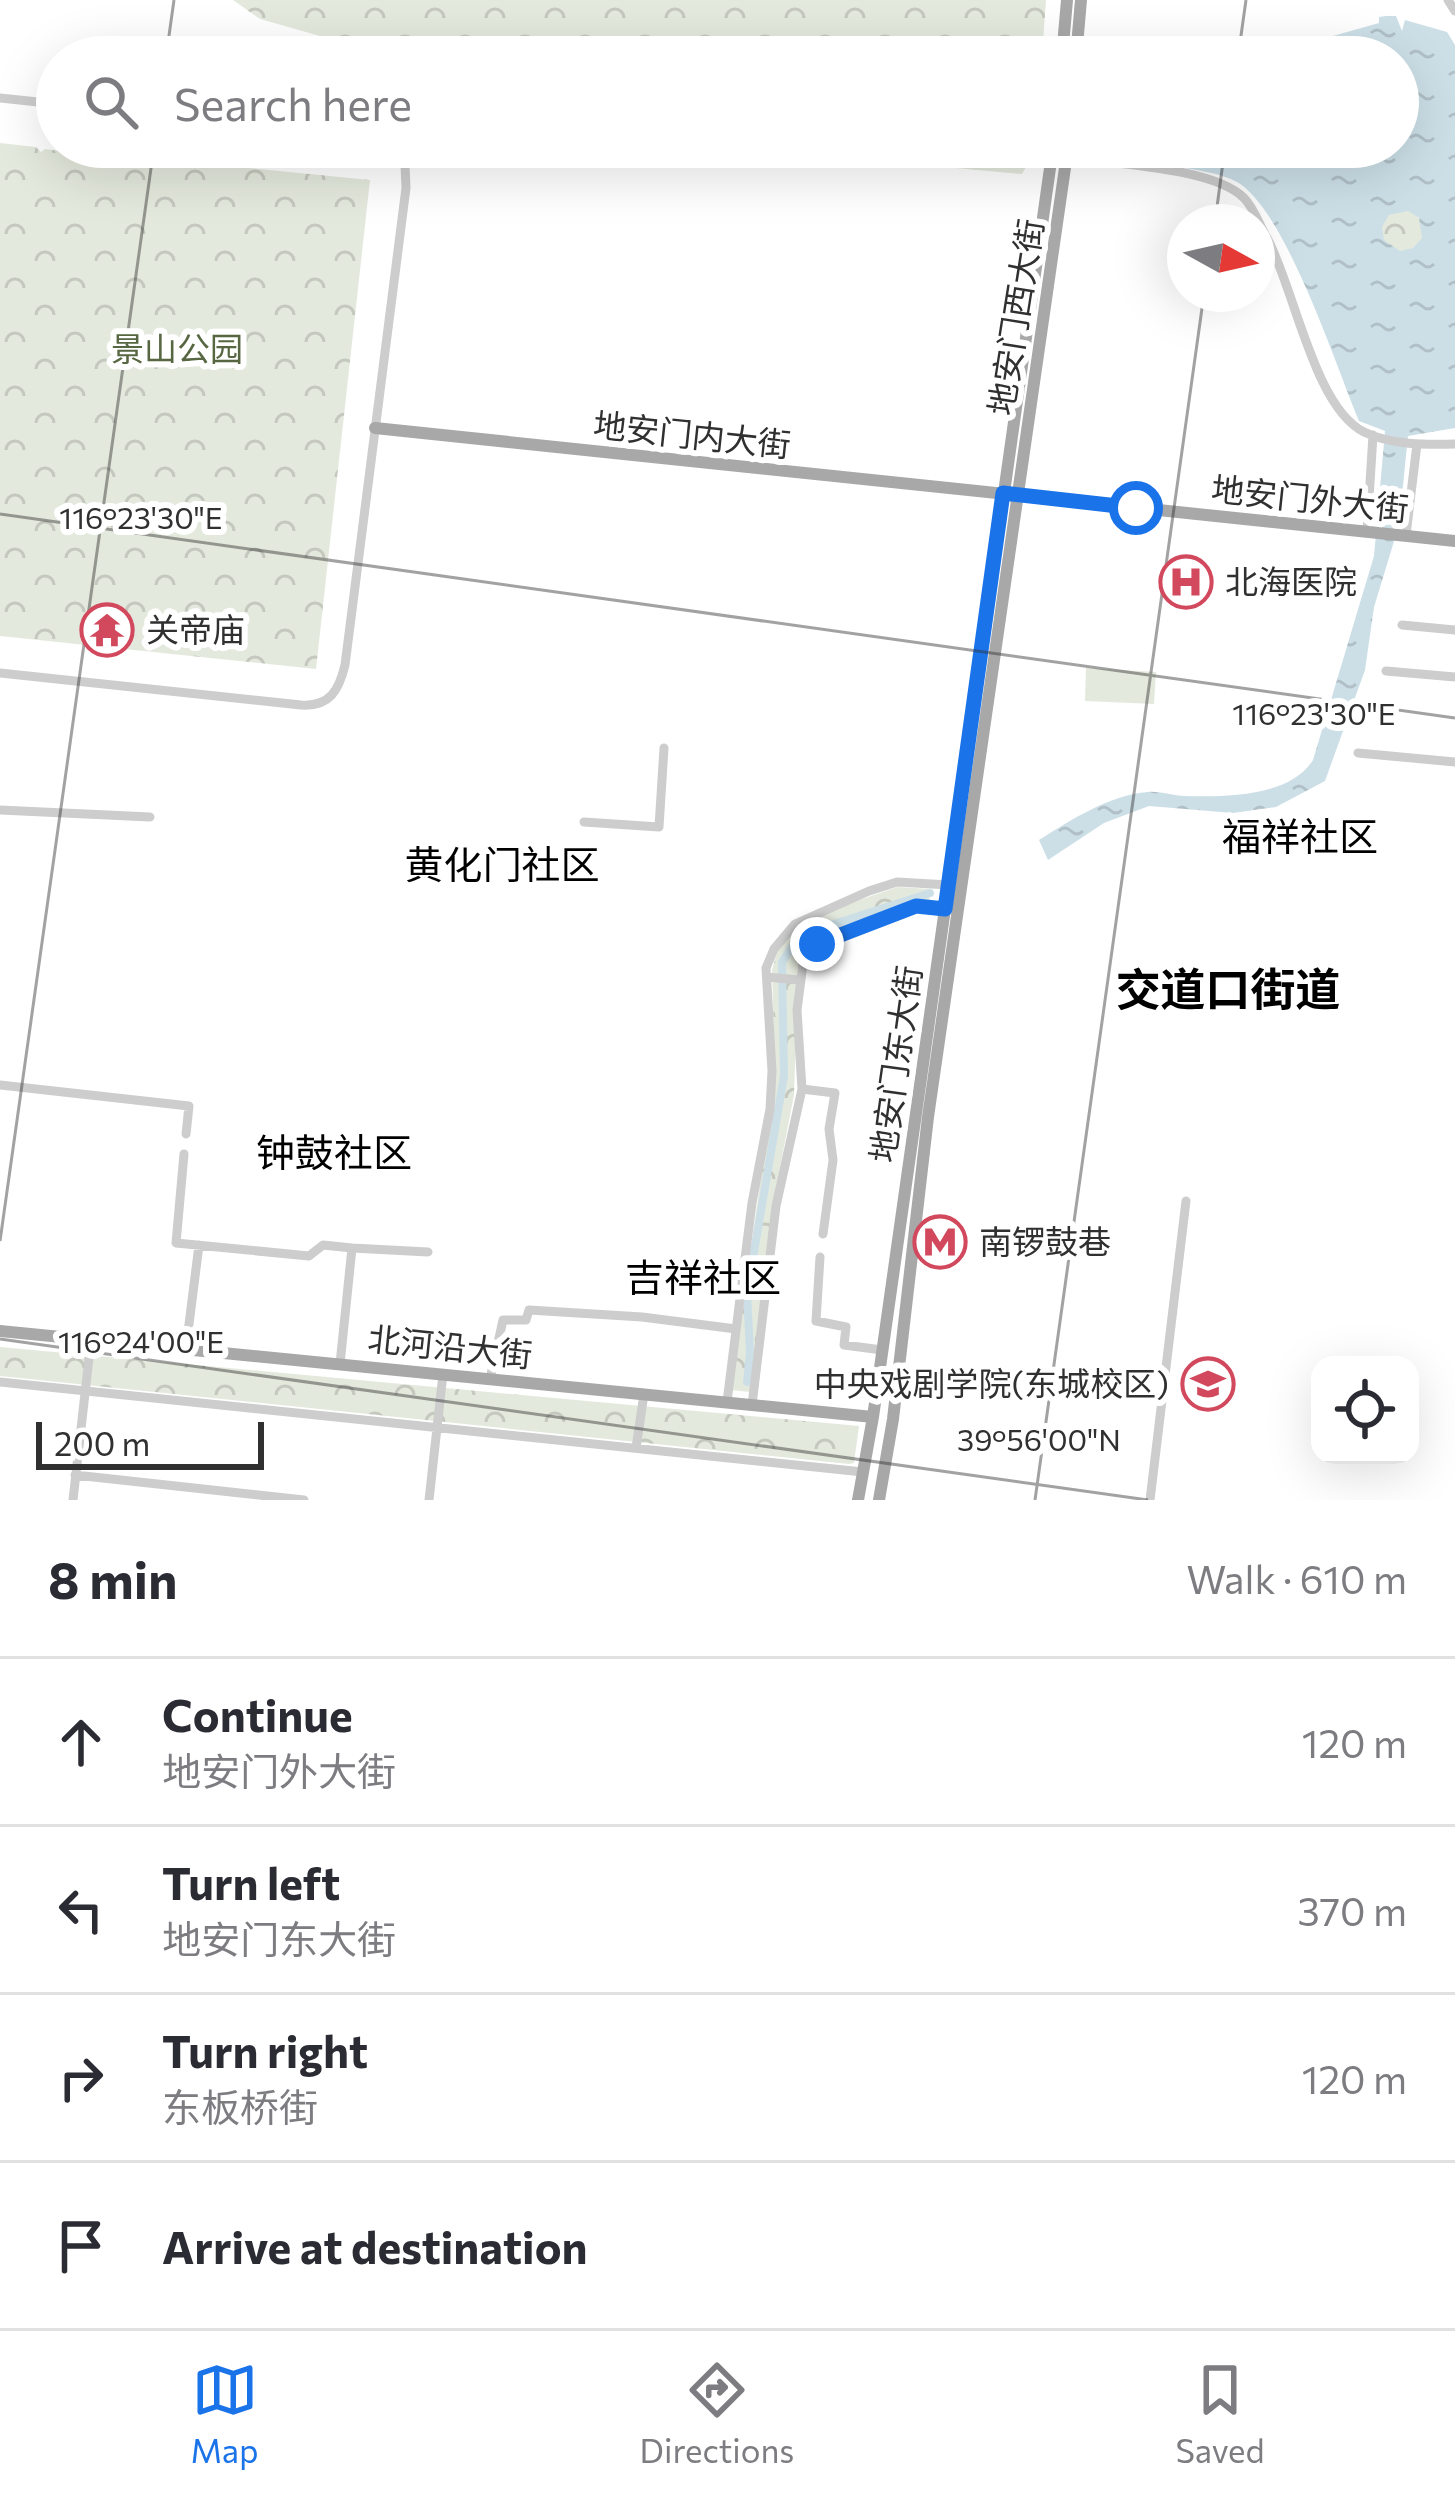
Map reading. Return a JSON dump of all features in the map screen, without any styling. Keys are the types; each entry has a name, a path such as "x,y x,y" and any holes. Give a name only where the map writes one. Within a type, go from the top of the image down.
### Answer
{"main road":[{"path":"1064,36 1067,0"},
{"path":"1078,36 1081,0"},
{"name":"地安门西大街","path":"1009,494 1050,168"},
{"name":"地安门西大街","path":"1009,494 1064,168"},
{"name":"地安门内大街","path":"375,428 1009,494"},
{"name":"地安门外大街","path":"1009,494 1455,541"},
{"name":"地安门东大街","path":"858,1500 1009,494"},
{"name":"地安门东大街","path":"879,1500 1009,494"},
{"name":"北河沿大街","path":"0,1331 873,1417"}],"street":[{"path":"1448,0 1455,11"},
{"path":"0,98 36,102"},
{"path":"0,673 302,705 325,702 339,686 406,188 402,168"},
{"path":"1146,168 1216,182 1246,200 1281,264 1336,410 1373,435 1417,444 1455,444"},
{"path":"1367,531 1373,435"},
{"path":"1406,535 1417,444"},
{"path":"1402,625 1455,630"},
{"path":"1386,671 1455,677"},
{"path":"584,822 659,827 664,748"},
{"path":"1358,753 1454,762"},
{"path":"0,810 150,817"},
{"path":"727,1402 752,1203 770,1109 766,977 774,949 795,924 819,911 898,882 949,885"},
{"path":"752,1405 776,1206 802,1089 802,964 817,944 916,906 945,909"},
{"path":"766,977 799,980"},
{"path":"0,1084 189,1106 186,1134"},
{"path":"802,1089 835,1093 830,1130 833,1160 823,1234"},
{"path":"184,1154 176,1243 309,1256 323,1245 428,1252"},
{"path":"1150,1500 1186,1201"},
{"path":"752,1203 776,1206"},
{"path":"186,1348 200,1245"},
{"path":"340,1364 352,1248"},
{"path":"820,1257 816,1322 846,1327 844,1345 882,1350"},
{"path":"490,1378 502,1320 526,1320 529,1310 736,1329"},
{"path":"73,1500 91,1340"},
{"path":"429,1500 443,1374"},
{"path":"0,1382 863,1472"},
{"path":"636,1448 644,1394"},
{"name":"北河沿大街","path":"873,1417 893,1419"},
{"path":"75,1475 304,1500"}],"green space":[{"path":"233,0 1046,0 1043,36 320,36 260,19"},
{"name":"景山公园","path":"0,143 36,147 36,168 249,168 370,180 316,669 0,636"},
{"path":"957,168 1025,168 1022,174"},
{"path":"1402,210 1417,216 1423,231 1417,246 1402,252 1387,246 1381,231 1387,216"},
{"path":"1086,668 1156,672 1154,704 1085,701"},
{"path":"897,887 931,889 929,904 811,948 798,966 794,1095 776,1188 750,1392 731,1390 775,1077 772,970 778,949 791,928 810,917"},
{"path":"0,1347 859,1426 854,1463 849,1464 0,1376"}],"water":[{"path":"1396,16 1402,31 1405,20 1447,32 1455,45 1455,428 1408,436 1399,525 1374,607 1365,670 1325,781 1276,807 1233,813 1149,806 1104,823 1048,860 1039,840 1105,803 1148,792 1201,796 1255,792 1289,781 1313,760 1374,556 1385,431 1359,421 1323,328 1275,227 1275,204 1259,204 1225,177 1186,168 1419,168 1419,36 1333,36 1379,23 1379,17","holes":["1408,211 1419,218 1422,238 1413,248 1400,251 1384,240 1382,227 1389,215"]}],"waterway":[{"path":"747,1382 747,1293 784,1076 782,962 800,935 930,893"}],"place":[{"name":"北海医院","path":"1186,582"},
{"name":"关帝庙","path":"107,630"},
{"name":"南锣鼓巷","path":"940,1242"},
{"name":"中央戏剧学院(东城校区)","path":"1208,1384"}],"district":[{"name":"福祥社区","path":"1300,837"},
{"name":"黄化门社区","path":"502,865"},
{"name":"交道口街道","path":"1228,990"},
{"name":"钟鼓社区","path":"334,1153"},
{"name":"吉祥社区","path":"703,1278"}],"route":[{"path":"817,944 916,906 945,909 1003,493 1136,508"}]}
